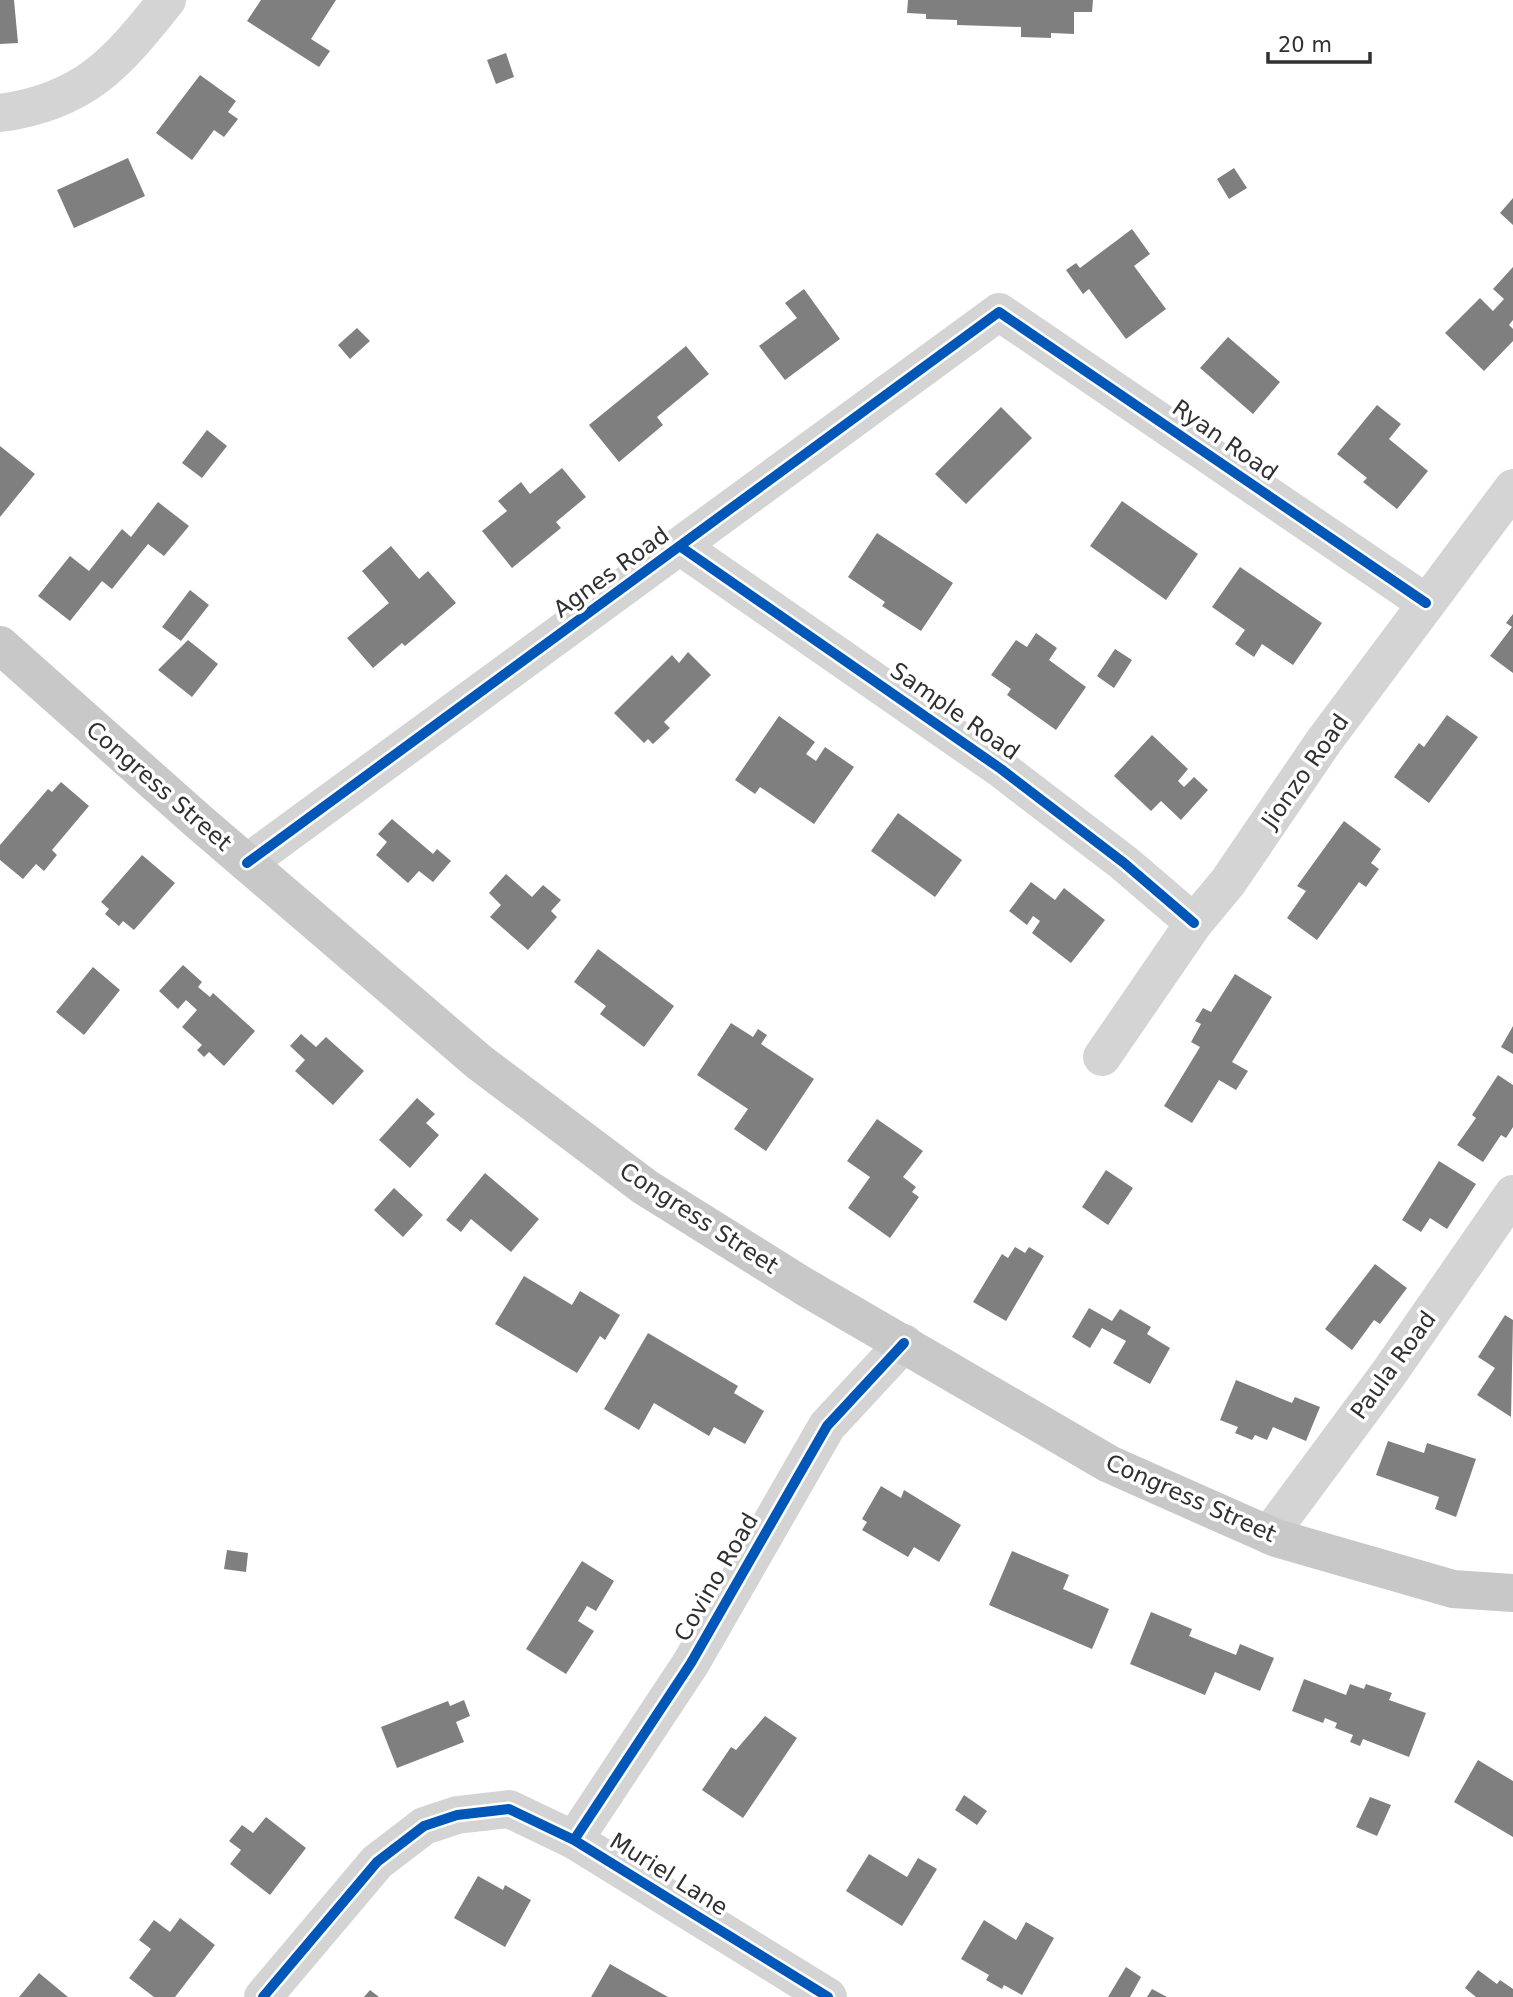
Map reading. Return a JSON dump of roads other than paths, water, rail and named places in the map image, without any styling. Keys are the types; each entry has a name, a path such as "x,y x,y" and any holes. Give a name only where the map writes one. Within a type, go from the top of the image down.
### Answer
{"main road":[{"name":"Congress Street","path":"0,645 247,863 479,1062 645,1187 1110,1464 1269,1535 1453,1589 1513,1593"}],"street":[{"path":"0,113 50,103 91,82 124,55 167,0"},
{"name":"Agnes Road","path":"247,863 999,312"},
{"name":"Ryan Road","path":"999,312 1426,603"},
{"name":"Jionzo Road","path":"1102,1057 1194,923 1228,882 1324,741 1513,488"},
{"name":"Sample Road","path":"681,547 1001,769 1124,863 1194,923"},
{"name":"Paula Road","path":"1269,1535 1389,1373 1513,1194"},
{"name":"Covino Road","path":"574,1840 691,1663 827,1426 904,1343"},
{"name":"Muriel Lane","path":"263,1997 377,1862 424,1826 457,1815 509,1810 574,1840 828,1997"}]}
